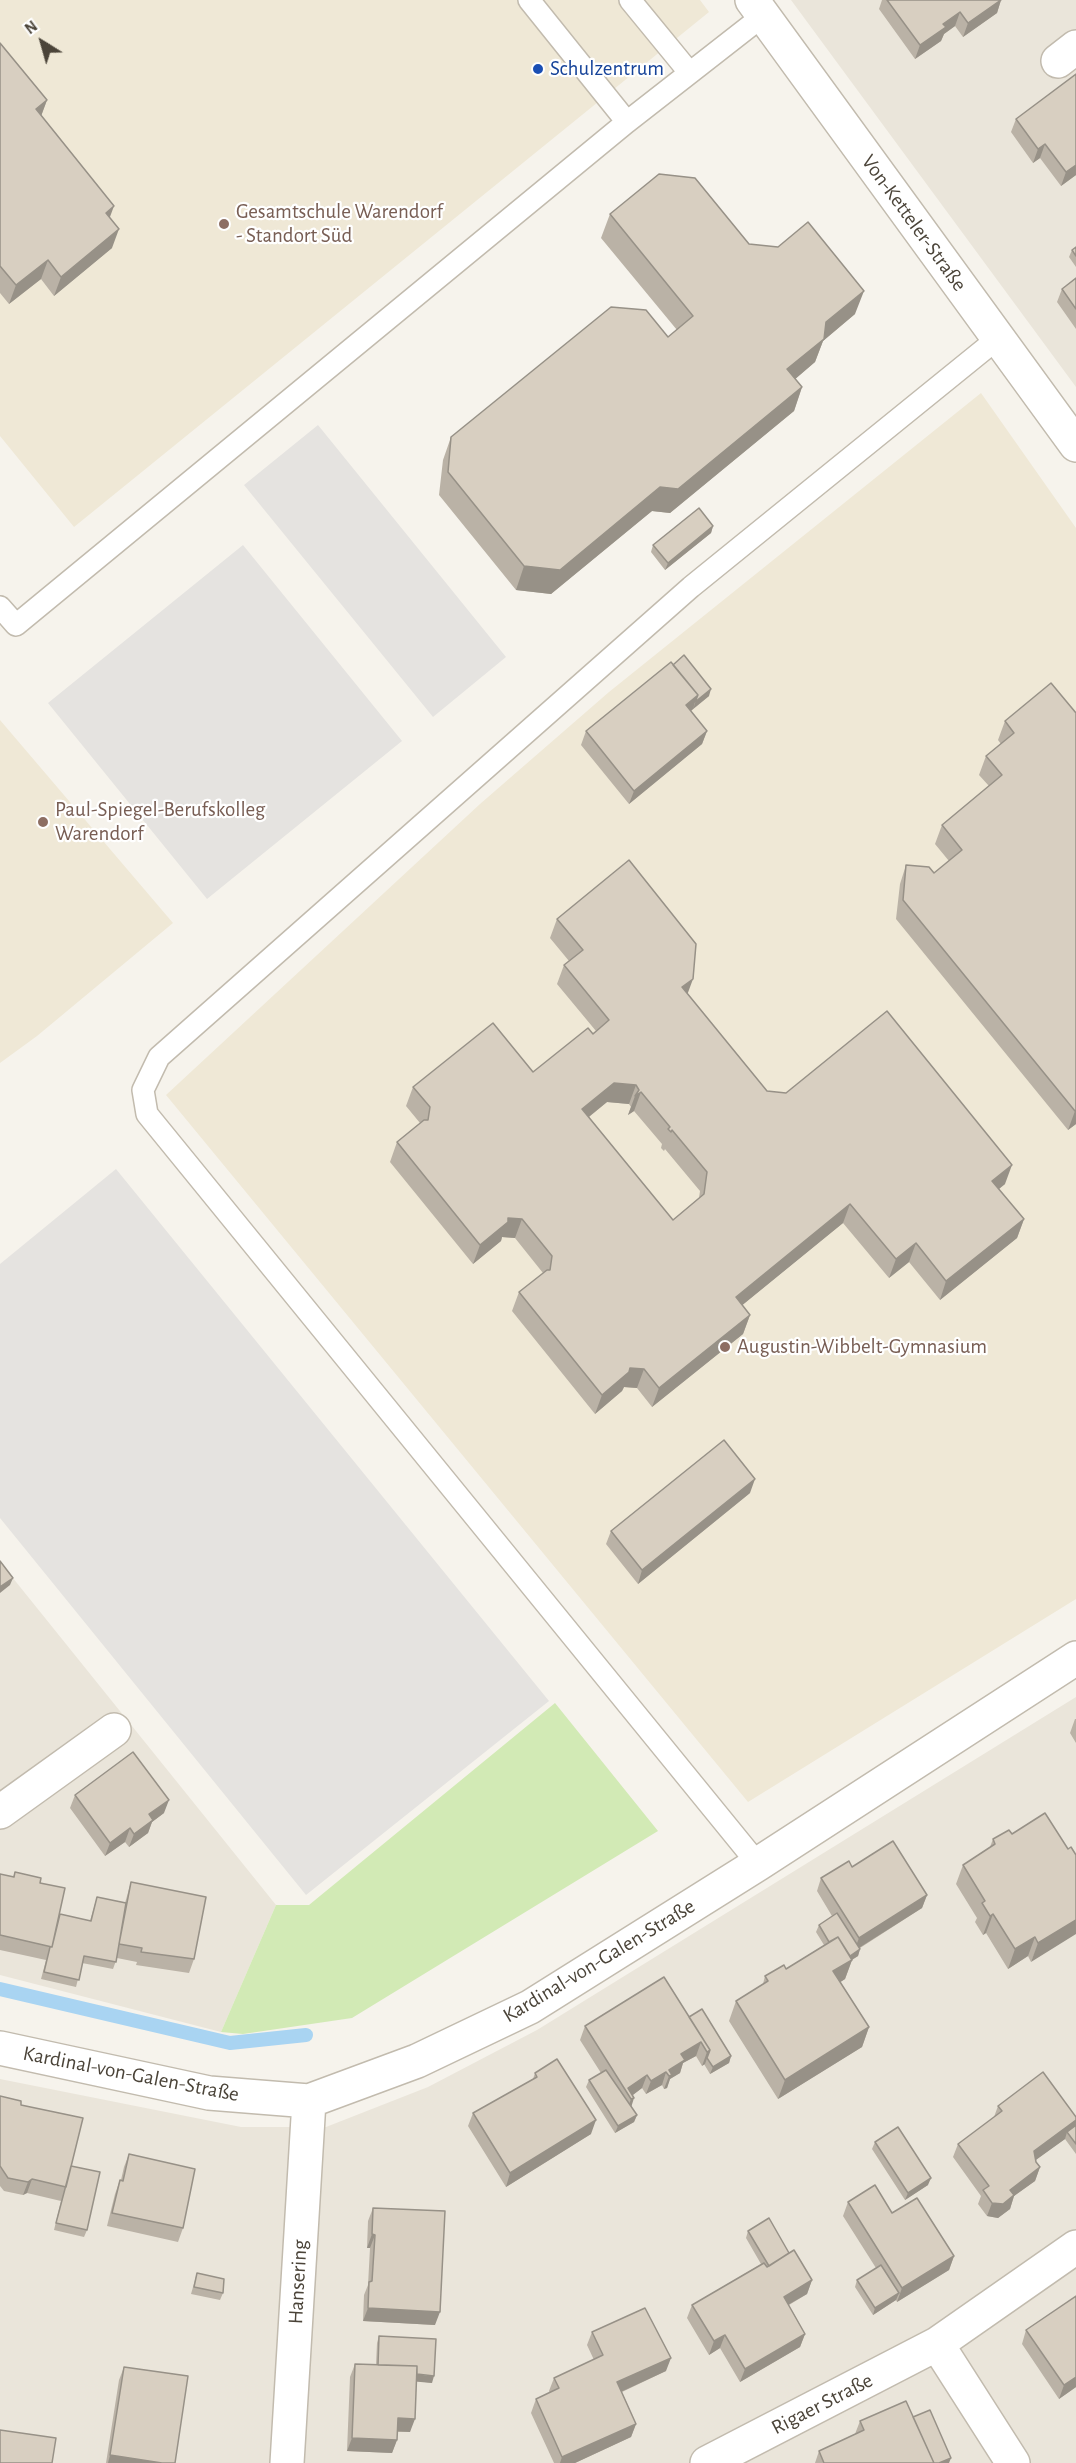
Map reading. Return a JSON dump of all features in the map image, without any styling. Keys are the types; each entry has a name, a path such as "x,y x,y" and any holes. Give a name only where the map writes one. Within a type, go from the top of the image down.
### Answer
{"street":[{"name":"Von-Ketteler-Straße","path":"758,8 1076,445"},
{"name":"Kardinal-von-Galen-Straße","path":"0,2048 209,2093 309,2102 417,2061 530,2007 759,1864 1076,1658"},
{"path":"0,1812 114,1731"},
{"name":"Hansering","path":"287,2463 309,2102"},
{"name":"Rigaer Straße","path":"707,2463 937,2344 1076,2247"},
{"path":"937,2344 1013,2463"}],"lane":[{"path":"529,0 627,122"},
{"path":"630,0 689,72"},
{"path":"0,607 16,625 689,72 758,8"},
{"path":"759,1864 147,1114 143,1090 159,1057 471,780 691,587 997,339"}],"shaded area":[{"name":"Gesamtschule Warendorf - Standort Süd","path":"0,0 700,0 709,12 74,527 0,436"},
{"path":"791,0 1076,0 1076,387"},
{"name":"Augustin-Wibbelt-Gymnasium","path":"981,393 1076,528 1076,1599 748,1802 166,1095 480,804 609,692"},
{"path":"318,425 506,657 433,717 244,485"},
{"path":"243,545 402,741 207,899 48,703"},
{"name":"Paul-Spiegel-Berufskolleg Warendorf","path":"0,720 173,923 37,1036 0,1063"},
{"path":"116,1169 549,1701 306,1895 0,1518 0,1264"},
{"path":"0,1562 276,1905 221,2032 0,1975"},
{"path":"1076,1697 1076,2463 0,2463 0,2079 241,2127 326,2127 428,2087 537,2030"}],"green space":[{"path":"555,1703 658,1831 352,2018 243,2034 221,2032 276,1905 309,1905"}],"building":[{"path":"887,0 1001,0 968,23 960,12 943,24 946,27 920,45"},
{"path":"0,43 47,100 36,109 114,206 106,213 119,229 61,277 48,260 16,285 0,266"},
{"path":"1076,74 1076,165 1066,172 1045,144 1038,149 1016,119"},
{"path":"659,174 695,178 749,244 778,247 808,222 864,291 826,322 824,339 787,369 802,387 678,489 660,487 560,570 524,566 448,472 451,437 611,307 646,310 668,337 693,316 610,214"},
{"path":"1076,278 1076,309 1062,289"},
{"path":"699,508 713,526 668,563 653,545"},
{"path":"684,655 711,689 695,702 698,695 673,665"},
{"path":"671,662 698,695 686,705 707,731 634,791 586,731"},
{"path":"1051,683 1076,713 1075,1111 903,900 906,865 929,867 934,873 962,850 942,825 1002,775 986,756 1014,733 1005,721"},
{"path":"629,860 696,944 693,979 682,987 767,1091 786,1093 887,1011 1012,1165 992,1181 1024,1219 946,1281 916,1243 896,1259 850,1204 736,1297 750,1315 659,1388 644,1369 630,1368 629,1372 602,1395 519,1292 550,1270 552,1256 522,1219 508,1218 508,1222 480,1245 397,1142 424,1120 428,1120 430,1107 413,1087 493,1023 533,1072 588,1028 593,1034 609,1020 564,965 583,950 557,919","holes":["614,1083 636,1085 639,1090 635,1096 641,1092 670,1127 668,1129 671,1132 672,1130 707,1172 704,1194 673,1220 582,1109"]},
{"path":"724,1440 755,1479 642,1570 611,1531"},
{"path":"0,1561 13,1578 0,1587"},
{"path":"133,1752 169,1800 149,1814 153,1820 134,1834 130,1828 110,1843 75,1795"},
{"path":"1045,1813 1068,1849 1071,1847 1076,1855 1076,1920 1038,1943 1035,1937 1015,1949 993,1914 990,1916 982,1903 985,1901 963,1865 995,1844 993,1839 1009,1830 1012,1834"},
{"path":"893,1841 927,1895 859,1938 821,1878 849,1861 852,1867"},
{"path":"15,1872 41,1878 40,1883 65,1888 52,1947 0,1935 0,1874 14,1877"},
{"path":"131,1882 206,1897 194,1959 141,1952 142,1948 119,1944"},
{"path":"97,1897 126,1903 116,1962 84,1956 79,1980 44,1972 60,1914 91,1921"},
{"path":"837,1913 860,1949 850,1956 838,1937 829,1942 819,1925"},
{"path":"838,1937 852,1960 833,1971 869,2027 785,2080 736,2001 768,1981 765,1976 784,1965 786,1969"},
{"path":"664,1977 710,2050 707,2052 701,2042 681,2054 685,2060 669,2070 672,2075 669,2076 666,2072 651,2081 647,2075 628,2088 634,2098 631,2099 585,2026"},
{"path":"702,2009 731,2056 713,2067 707,2058 710,2050 689,2017"},
{"path":"557,2059 596,2120 510,2173 473,2113 537,2077 535,2073"},
{"path":"606,2070 637,2115 618,2126 589,2080"},
{"path":"1043,2072 1076,2120 1034,2151 1036,2162 1040,2167 1010,2190 1014,2195 1003,2204 992,2203 983,2190 989,2186 958,2144 1002,2111 998,2106"},
{"path":"0,2096 21,2101 21,2105 83,2118 66,2187 32,2179 28,2182 8,2178 0,2166"},
{"path":"1076,2123 1076,2144 1067,2132"},
{"path":"898,2127 931,2178 908,2193 875,2142"},
{"path":"129,2154 195,2169 183,2228 112,2213"},
{"path":"71,2166 100,2172 87,2230 56,2223"},
{"path":"875,2185 892,2213 917,2198 954,2256 902,2288 848,2202"},
{"path":"373,2208 445,2211 440,2312 368,2308 375,2235 372,2234"},
{"path":"769,2218 789,2253 769,2266 748,2231"},
{"path":"794,2250 812,2280 784,2297 805,2334 745,2369 725,2335 714,2341 692,2305 764,2263 767,2267"},
{"path":"881,2265 899,2293 875,2308 857,2280"},
{"path":"197,2273 224,2279 223,2293 194,2287"},
{"path":"1076,2296 1076,2377 1064,2385 1026,2330"},
{"path":"645,2308 671,2358 617,2382 636,2424 562,2457 536,2399 559,2388 554,2378 603,2355 592,2332"},
{"path":"379,2336 436,2339 434,2376 417,2374 417,2366 378,2365"},
{"path":"355,2364 417,2366 415,2419 398,2418 397,2440 352,2438"},
{"path":"124,2367 188,2376 175,2463 110,2455"},
{"path":"906,2401 934,2463 824,2463 819,2451 864,2430 860,2421"},
{"path":"930,2410 951,2458 939,2463 934,2463 913,2417"},
{"path":"0,2430 56,2438 52,2463 0,2463"}],"waterway":[{"path":"0,1989 230,2043 306,2035"}],"place":[{"name":"Schulzentrum","path":"538,69"},
{"name":"Gesamtschule Warendorf - Standort Süd","path":"224,224"},
{"name":"Paul-Spiegel-Berufskolleg Warendorf","path":"43,822"},
{"name":"Augustin-Wibbelt-Gymnasium","path":"725,1347"}]}
